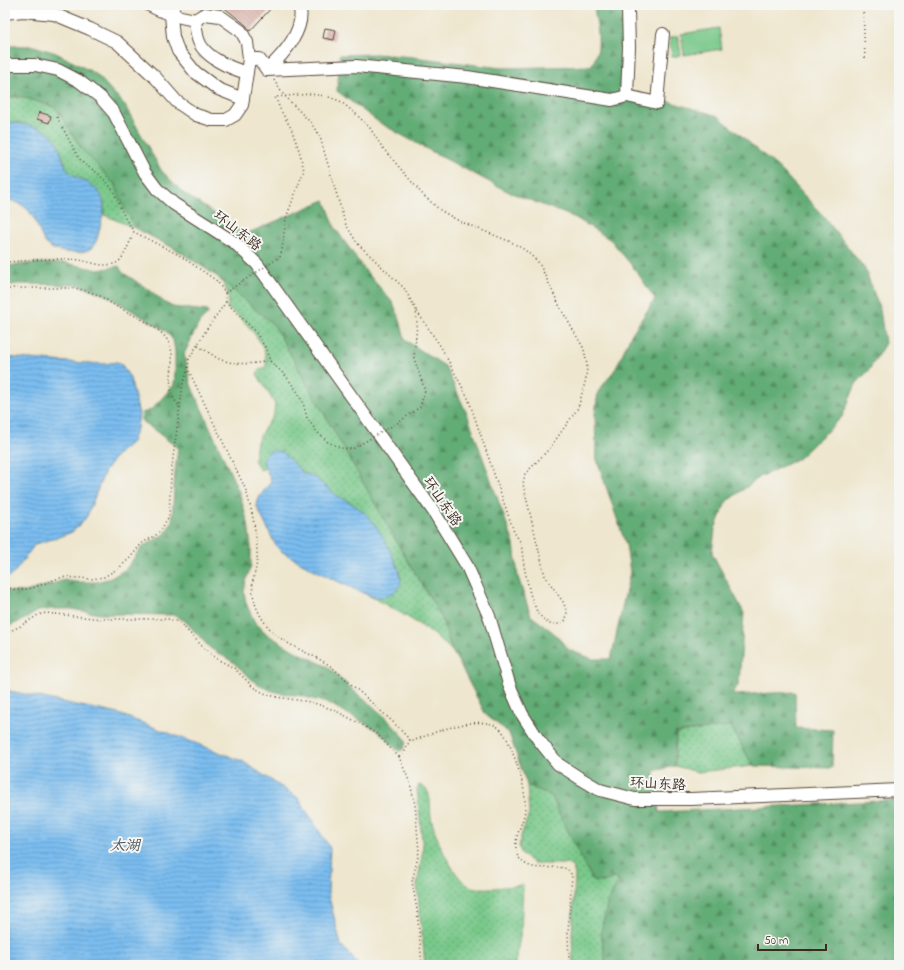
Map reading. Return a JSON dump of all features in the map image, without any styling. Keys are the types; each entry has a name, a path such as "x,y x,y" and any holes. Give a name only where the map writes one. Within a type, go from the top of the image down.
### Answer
{"street":[{"path":"149,5 160,11 173,10 195,20"},
{"path":"203,5 214,15"},
{"path":"267,70 282,56 292,43 299,24 301,11 299,5"},
{"path":"626,96 629,47 629,5"},
{"path":"173,10 173,37 178,51 195,72 218,89 243,99"},
{"path":"5,13 23,11 54,14 117,42 156,78 177,102 196,115 212,120 226,120 235,115 242,105 249,59 247,42 241,31 220,16 205,14 195,20"},
{"path":"195,20 198,40 205,51 219,62 233,69 247,73"},
{"path":"267,70 356,66 467,77 612,100 626,96 657,103 663,34"},
{"path":"249,59 259,59 267,70"},
{"name":"环山东路","path":"5,65 35,65 58,70 79,81 100,97 114,112 145,174 157,189 174,204 235,243 257,264 434,512 467,566 489,616 510,687 522,714 538,739 558,764 600,790 635,799 692,800 899,790"}],"path":[{"path":"863,5 865,60"},
{"path":"225,293 280,257 286,218 304,170 292,128 281,112 275,97 285,96 310,94 326,96 340,101 370,128 382,147 424,195 440,210 460,221 511,242 525,250 539,263 561,309 584,349 587,365 586,379 578,408 550,448 525,474 523,484 545,576 564,602 567,612 566,620 559,624 549,624 538,614 530,594 521,543 514,532 468,398 441,347 416,310 404,288 358,243 345,223 320,137 311,123 285,96 267,70"},
{"path":"56,117 76,154 87,166 98,173 112,188 134,232 179,255 217,281 225,293 226,302 254,330 266,348 270,361 286,376 297,391 307,418 317,432 328,442 341,448 352,449 399,422 420,407 424,391 414,358 417,324 416,310"},
{"path":"5,262 59,259 78,260 106,265 117,262 121,259 134,232"},
{"path":"5,290 14,288 75,288 83,290 100,296 162,333 169,343 172,352 170,384 171,393 175,401 180,405"},
{"path":"5,582 11,588 20,590 32,588 59,578 68,577 91,579 104,576 119,568 130,558 142,543 156,536 166,523 169,516 171,473 180,405 189,359 208,327 226,302"},
{"path":"198,346 218,358 233,363 252,364 270,361"},
{"path":"188,369 249,499 258,552 253,590 255,604 261,616 273,632 286,643 320,659 332,667 393,722 410,740 413,741 434,733 474,722 488,723 499,728 511,747 522,777 526,797 525,812 516,843 516,853 520,859 528,865 536,868 564,868 569,870 572,875 568,932 569,965"},
{"path":"5,633 19,627 38,615 46,613 102,619 168,618 179,622 204,648 218,659 234,668 253,687 270,695 311,702 334,710 378,735 399,757 410,783 415,804 419,852 412,882 417,910 422,965"},
{"path":"399,757 404,753 410,740"}],"green space":[{"path":"594,5 624,5 622,17 623,88 718,116 780,169 825,218 865,269 880,310 885,343 869,370 856,384 842,417 799,458 760,477 726,502 715,529 712,553 744,613 739,683 732,695 795,692 796,728 833,730 832,768 753,766 731,726 676,733 675,766 654,771 659,812 899,800 899,965 606,965 601,932 608,901 619,881 614,878 603,882 593,881 552,796 527,785 509,733 486,715 452,651 441,616 403,553 274,325 218,277 177,250 137,229 125,209 115,185 83,151 56,108 23,97 5,97 5,46 34,46 56,53 96,74 124,104 161,170 183,193 246,234 325,200 335,228 364,269 393,303 400,320 405,340 445,366 467,414 514,544 518,577 531,616 553,632 569,650 593,659 611,659 630,572 626,545 596,457 595,414 598,392 616,368 631,335 655,299 637,272 611,240 576,218 509,192 436,154 380,123 337,91 340,60 339,55 376,54 501,68 591,66 595,59 598,44"},
{"path":"719,28 722,49 684,55 681,34"},
{"path":"678,36 681,55 672,57 669,38"},
{"path":"5,97 23,97 56,108 83,151 115,185 125,209 137,229 104,215 104,203 89,183 74,176 67,169 57,142 49,133 21,123 5,122"},
{"path":"36,263 66,263 99,270 119,266 122,272 151,291 165,303 173,307 207,311 208,314 199,323 184,354 191,385 239,492 248,523 251,547 251,566 244,591 246,603 254,621 268,635 295,651 328,667 384,716 404,737 406,742 401,751 397,750 377,730 330,704 302,696 280,693 258,685 233,662 210,648 185,621 175,615 100,614 71,609 53,609 38,611 5,628 5,587 8,591 25,592 65,580 76,582 96,582 111,578 126,569 142,547 165,534 172,522 178,448 141,420 142,413 151,410 174,385 175,351 173,340 166,331 109,297 78,285 18,284 5,286 5,266"},
{"path":"218,277 274,325 403,553 441,616 452,651 423,627 368,595 380,597 401,579 395,561 374,523 354,505 336,495 312,475 304,474 282,452 263,462 266,468 260,470 254,460 257,442 274,414 275,404 257,374 260,369 266,367 265,354 260,342 250,328 227,308 227,291"},
{"path":"731,726 753,766 698,772 675,766 676,733"},
{"path":"419,785 428,792 431,817 440,844 450,865 463,881 469,886 479,888 523,885 521,931 516,965 425,965 417,885 423,850 417,789"},
{"path":"527,785 552,796 593,881 603,882 614,878 619,881 608,901 601,932 606,965 573,965 572,933 575,875 573,867 567,864 534,864 521,853 519,846 521,836 529,814"}],"water":[{"path":"5,122 33,127 49,133 59,146 65,166 68,170 99,192 102,197 104,208 97,239 90,249 81,252 68,252 51,248 44,242 29,211 20,204 5,199"},
{"path":"5,357 105,364 117,362 122,365 130,378 139,414 137,428 132,442 115,457 105,471 87,516 81,524 72,532 35,544 14,573 5,580"},
{"path":"272,450 282,452 304,474 312,475 336,495 365,513 374,523 387,544 399,570 401,583 395,591 382,597 366,594 307,566 281,551 276,546 257,507 260,496 271,481 263,462 265,455"},
{"name":"太湖","path":"5,690 119,714 242,761 298,798 330,848 328,893 341,945 359,965 5,965"}],"building":[{"path":"221,5 274,5 250,31 246,25"},
{"path":"325,28 336,30 334,40 323,38"},
{"path":"39,112 51,116 49,123 37,119"}]}
